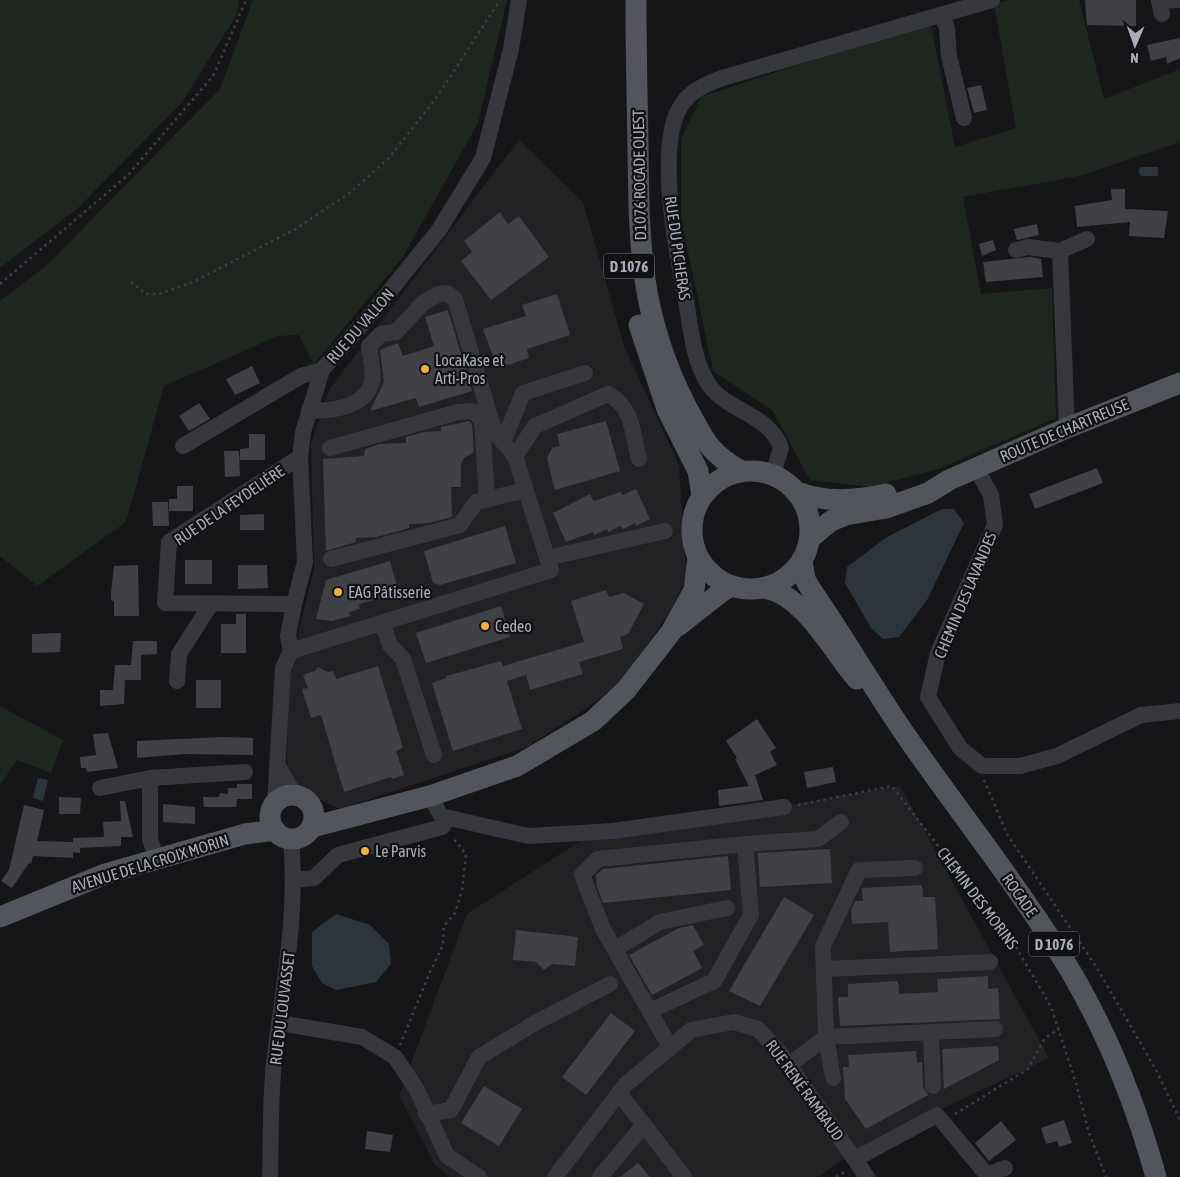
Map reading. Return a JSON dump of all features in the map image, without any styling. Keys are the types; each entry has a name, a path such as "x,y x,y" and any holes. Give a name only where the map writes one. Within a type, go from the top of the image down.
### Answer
{"main road":[{"name":"D1076 ROCADE OUEST","path":"636,0 639,226 642,270 648,301 665,360 706,443 716,455 741,471"},
{"name":"D 1076","path":"636,24 628,118 626,229 630,276 634,304 648,356 667,409 698,471 702,496"},
{"name":"ROUTE DE CHARTREUSE","path":"810,538 831,521 845,515 906,502 928,493 949,480 1067,428 1180,383"},
{"path":"757,470 773,474 786,481 797,492 806,506 810,522 810,538 802,561 786,578 765,588 749,589 732,586 712,575 698,557 692,536 693,515 702,496 712,484 726,476 741,471 757,470"},
{"name":"ROUTE DE CHARTREUSE","path":"797,492 818,499 844,500 882,495 949,480"},
{"path":"306,809 304,836 278,821 288,796 306,809 350,818 430,796 517,766 592,721 626,690 672,632 694,590 698,557"},
{"name":"ROCADE","path":"802,561 805,579 810,588 906,736 1047,933 1082,992 1108,1043 1131,1097 1156,1177"},
{"path":"672,632 724,590 732,586"},
{"name":"ROCADE","path":"765,588 777,590 796,603 906,736"},
{"name":"AVENUE DE LA CROIX MORIN","path":"0,917 106,874 245,834 278,821"}],"street":[{"name":"RUE DU VALLON","path":"278,821 278,766 283,668 291,651 288,636 305,562 300,457 303,432 309,410 322,370 372,313 439,230 483,158 511,49 519,0"},
{"name":"RUE DU PICHERAS","path":"773,474 781,448 773,430 721,397 710,386 699,364 674,242 671,216 670,178 673,123 678,110 687,97 700,88 722,78 992,0"},
{"path":"1162,14 1159,1 1179,0"},
{"path":"943,15 947,29 948,56 964,118"},
{"path":"1016,250 1028,247 1060,252 1087,239"},
{"path":"1060,252 1067,428"},
{"path":"291,651 551,570 516,456 503,442 492,423 455,299 447,293 439,294 423,303 396,332 381,334 370,346 372,382 364,396 327,412 309,410"},
{"path":"183,446 301,376 322,370"},
{"path":"503,442 523,393 585,373"},
{"path":"516,456 535,426 608,394 620,401 630,415 639,459"},
{"path":"330,448 458,412 473,411 482,420 487,500"},
{"name":"RUE DE LA FEYDELIÈRE","path":"294,604 165,603 169,542 300,457"},
{"name":"CHEMIN DES LAVANDES","path":"976,468 992,494 995,526 938,652 928,697 960,748 982,766"},
{"path":"331,559 460,524 476,502 526,490"},
{"path":"547,558 665,531"},
{"path":"177,681 179,654 211,604"},
{"path":"382,623 390,645 403,659 434,755"},
{"path":"982,766 1020,766 1057,756 1142,715 1180,711"},
{"path":"278,766 306,809"},
{"path":"100,788 150,778 246,772"},
{"path":"150,778 150,840 157,858"},
{"path":"430,796 437,812 445,823"},
{"path":"293,880 314,878 338,855 445,823 528,836 613,831 784,808"},
{"name":"RUE DU LOUVASSET","path":"270,1177 274,1064 293,912 293,880 278,821"},
{"path":"670,1047 650,1011 643,1004 603,929 582,875 598,859 744,844 818,840 841,822"},
{"path":"650,1011 714,981 751,915 744,844"},
{"path":"833,1078 826,1038 824,946 859,870 916,868"},
{"path":"615,949 660,922 727,908"},
{"path":"824,969 990,962"},
{"path":"426,1114 451,1110 479,1057 535,1023 610,984"},
{"name":"RUE RENÉ RAMBAUD","path":"555,1177 619,1093 670,1047 691,1030 734,1022 758,1029 789,1066 867,1177"},
{"path":"280,1023 362,1037 395,1057 417,1090 426,1114 447,1156 479,1177"},
{"path":"789,1066 826,1038 995,1028"},
{"path":"931,1032 933,1086"},
{"path":"619,1093 684,1177"},
{"path":"855,1159 937,1115 987,1176 1006,1168"},
{"path":"600,1177 644,1125"}],"path":[{"path":"0,284 128,175 213,76 246,0"},
{"path":"131,282 146,294 159,294 193,282 294,230 351,192 389,158 437,97 500,0"},
{"path":"982,766 984,783 1007,834 1097,968 1156,1070 1180,1120"},
{"name":"CHEMIN DES MORINS","path":"784,808 892,786 1016,946 1051,1007 1059,1028 1089,1133 1106,1177"},
{"path":"395,1057 443,945 444,926 455,912 462,890 466,854 445,823"},
{"path":"937,1115 954,1115 1028,1069 1045,1038 1059,1028"}],"shaded area":[{"path":"0,0 239,0 237,14 183,101 78,208 0,268"},
{"path":"253,0 507,0 478,123 403,257 314,364 299,335 278,336 164,386 126,522 37,586 0,556 0,301 48,264 220,89"},
{"path":"1010,0 1079,0 1104,99 1180,69 1180,142 1079,176 963,197 981,294 1052,288 1056,418 938,469 870,487 810,480 772,410 713,371 681,218 681,139 701,97 930,21 955,147 1016,128 994,4"},
{"path":"519,140 583,202 624,346 679,465 686,576 672,608 623,680 594,703 527,747 340,809 303,792 287,765 288,674 314,569 311,444 329,390"},
{"path":"1141,167 1158,167 1158,176 1141,176 1138,171"},
{"path":"942,509 954,509 964,523 927,600 899,637 883,639 871,628 845,583 847,567 887,537"},
{"path":"0,706 63,740 51,773 17,760 0,785"},
{"path":"38,778 48,780 43,801 33,798"},
{"path":"900,786 1049,1058 862,1147 818,1177 451,1177 435,1165 399,1095 467,914 582,840"},
{"path":"336,914 370,925 389,944 391,964 376,982 336,990 322,983 312,966 312,932"}],"building":[{"path":"1085,0 1136,0 1136,26 1087,25"},
{"path":"1180,38 1180,58 1167,64 1166,57 1151,61 1147,45"},
{"path":"981,85 987,110 974,113 967,88"},
{"path":"1111,189 1125,189 1125,209 1168,211 1164,238 1129,236 1130,222 1077,227 1075,206 1112,200"},
{"path":"500,212 508,224 519,216 549,257 491,300 461,261 472,252 464,241"},
{"path":"1037,224 1039,235 1017,240 1014,229"},
{"path":"993,240 996,250 982,256 979,244"},
{"path":"1031,257 1041,259 1043,277 986,282 983,262"},
{"path":"557,294 570,335 527,349 529,358 505,366 502,357 494,359 483,329 526,316 522,305"},
{"name":"LocaKase et Arti-Pros","path":"448,310 472,391 419,407 416,398 370,411 384,382 380,350 398,343 403,356 434,346 425,317"},
{"path":"252,366 260,383 235,395 226,379"},
{"path":"199,403 210,419 189,431 179,416"},
{"path":"469,421 472,424 474,452 464,458 461,464 461,487 451,487 452,517 429,523 409,524 409,528 377,537 356,538 356,542 326,551 323,459 364,456 365,449 380,444 406,443 406,437 424,432 441,431 441,427"},
{"path":"606,421 620,471 555,490 547,458 552,448 560,446 557,434"},
{"path":"249,434 265,434 265,460 240,460 240,449 249,448"},
{"path":"224,451 239,451 240,476 225,477"},
{"path":"1097,468 1103,483 1035,509 1029,494"},
{"path":"177,486 193,486 193,511 169,511 169,499 177,499"},
{"path":"636,489 650,519 636,526 635,523 623,529 620,526 608,532 607,529 594,535 593,532 566,542 553,513 590,494 594,501 620,492 623,495"},
{"path":"152,502 168,502 169,526 153,526"},
{"path":"264,514 264,530 240,530 240,515"},
{"path":"505,526 516,563 440,585 433,583 424,551"},
{"path":"185,560 212,560 212,584 185,584"},
{"path":"390,561 400,596 390,598 389,596 359,604 360,609 349,612 350,616 332,621 316,619 326,580"},
{"path":"138,565 139,616 114,616 114,601 111,600 111,592 114,566"},
{"path":"238,565 267,565 268,588 238,589"},
{"path":"606,590 609,597 624,593 644,604 628,634 620,637 623,649 579,662 583,674 530,690 526,675 507,681 522,729 453,751 432,683 446,678 446,676 501,661 503,666 584,642 571,601"},
{"path":"501,606 510,637 426,663 416,633"},
{"path":"236,614 246,614 246,653 221,653 221,624 236,624"},
{"path":"61,633 60,652 32,653 32,634"},
{"path":"133,641 157,641 157,654 141,655 141,680 125,680 124,704 100,706 100,690 113,690 115,665 131,665"},
{"path":"378,666 403,748 396,751 404,775 392,779 391,777 344,792 321,715 311,718 302,689 308,688 303,675 315,671 318,667 328,672 333,671 336,679"},
{"path":"196,680 221,680 221,708 196,708"},
{"path":"757,719 776,748 770,752 777,765 755,775 763,800 719,806 718,790 749,786 735,759 737,758 726,741"},
{"path":"108,733 118,768 87,772 86,768 81,768 80,757 96,755 93,734"},
{"path":"222,737 253,738 253,755 185,754 137,758 137,741"},
{"path":"833,767 836,782 807,788 804,772"},
{"path":"237,784 252,784 252,799 237,799 236,807 204,807 203,797 219,797 220,793 228,794 228,788 237,788"},
{"path":"59,797 81,798 80,814 59,814"},
{"path":"120,801 125,801 133,837 121,837 121,846 80,848 80,853 73,852 73,858 33,856 31,864 29,863 12,888 1,881 9,870 24,805 44,810 37,841 73,842 73,838 104,837 103,822 121,821"},
{"path":"163,804 195,807 195,824 163,822"},
{"path":"830,849 832,883 760,887 758,853"},
{"path":"728,856 731,890 603,903 597,887 596,875 603,869"},
{"path":"922,885 923,897 935,897 938,949 890,952 888,922 852,924 851,910 855,901 863,901 862,888"},
{"path":"784,897 814,915 760,1006 729,991"},
{"path":"693,925 704,945 693,951 702,968 652,995 629,955 679,928"},
{"path":"516,930 578,937 575,966 552,964 544,970 536,962 513,960"},
{"path":"988,976 988,989 998,988 1000,1019 840,1026 838,997 848,997 848,984 898,981 899,994 938,992 937,979"},
{"path":"611,1013 635,1031 586,1095 562,1077"},
{"path":"998,1046 999,1060 944,1089 942,1049"},
{"path":"916,1051 917,1063 922,1062 923,1087 928,1095 866,1129 845,1099 843,1067 849,1067 848,1055"},
{"path":"484,1086 522,1109 499,1146 461,1123"},
{"path":"1064,1120 1072,1143 1059,1147 1057,1141 1046,1144 1041,1128"},
{"path":"1001,1121 1016,1140 989,1161 975,1143"},
{"path":"367,1131 393,1135 390,1152 365,1149"},
{"path":"638,1163 650,1177 620,1177"}],"place":[{"name":"LocaKase et Arti-Pros","path":"425,369"},
{"name":"EAG Pâtisserie","path":"338,592"},
{"name":"Cedeo","path":"485,626"},
{"name":"Le Parvis","path":"365,851"}]}
